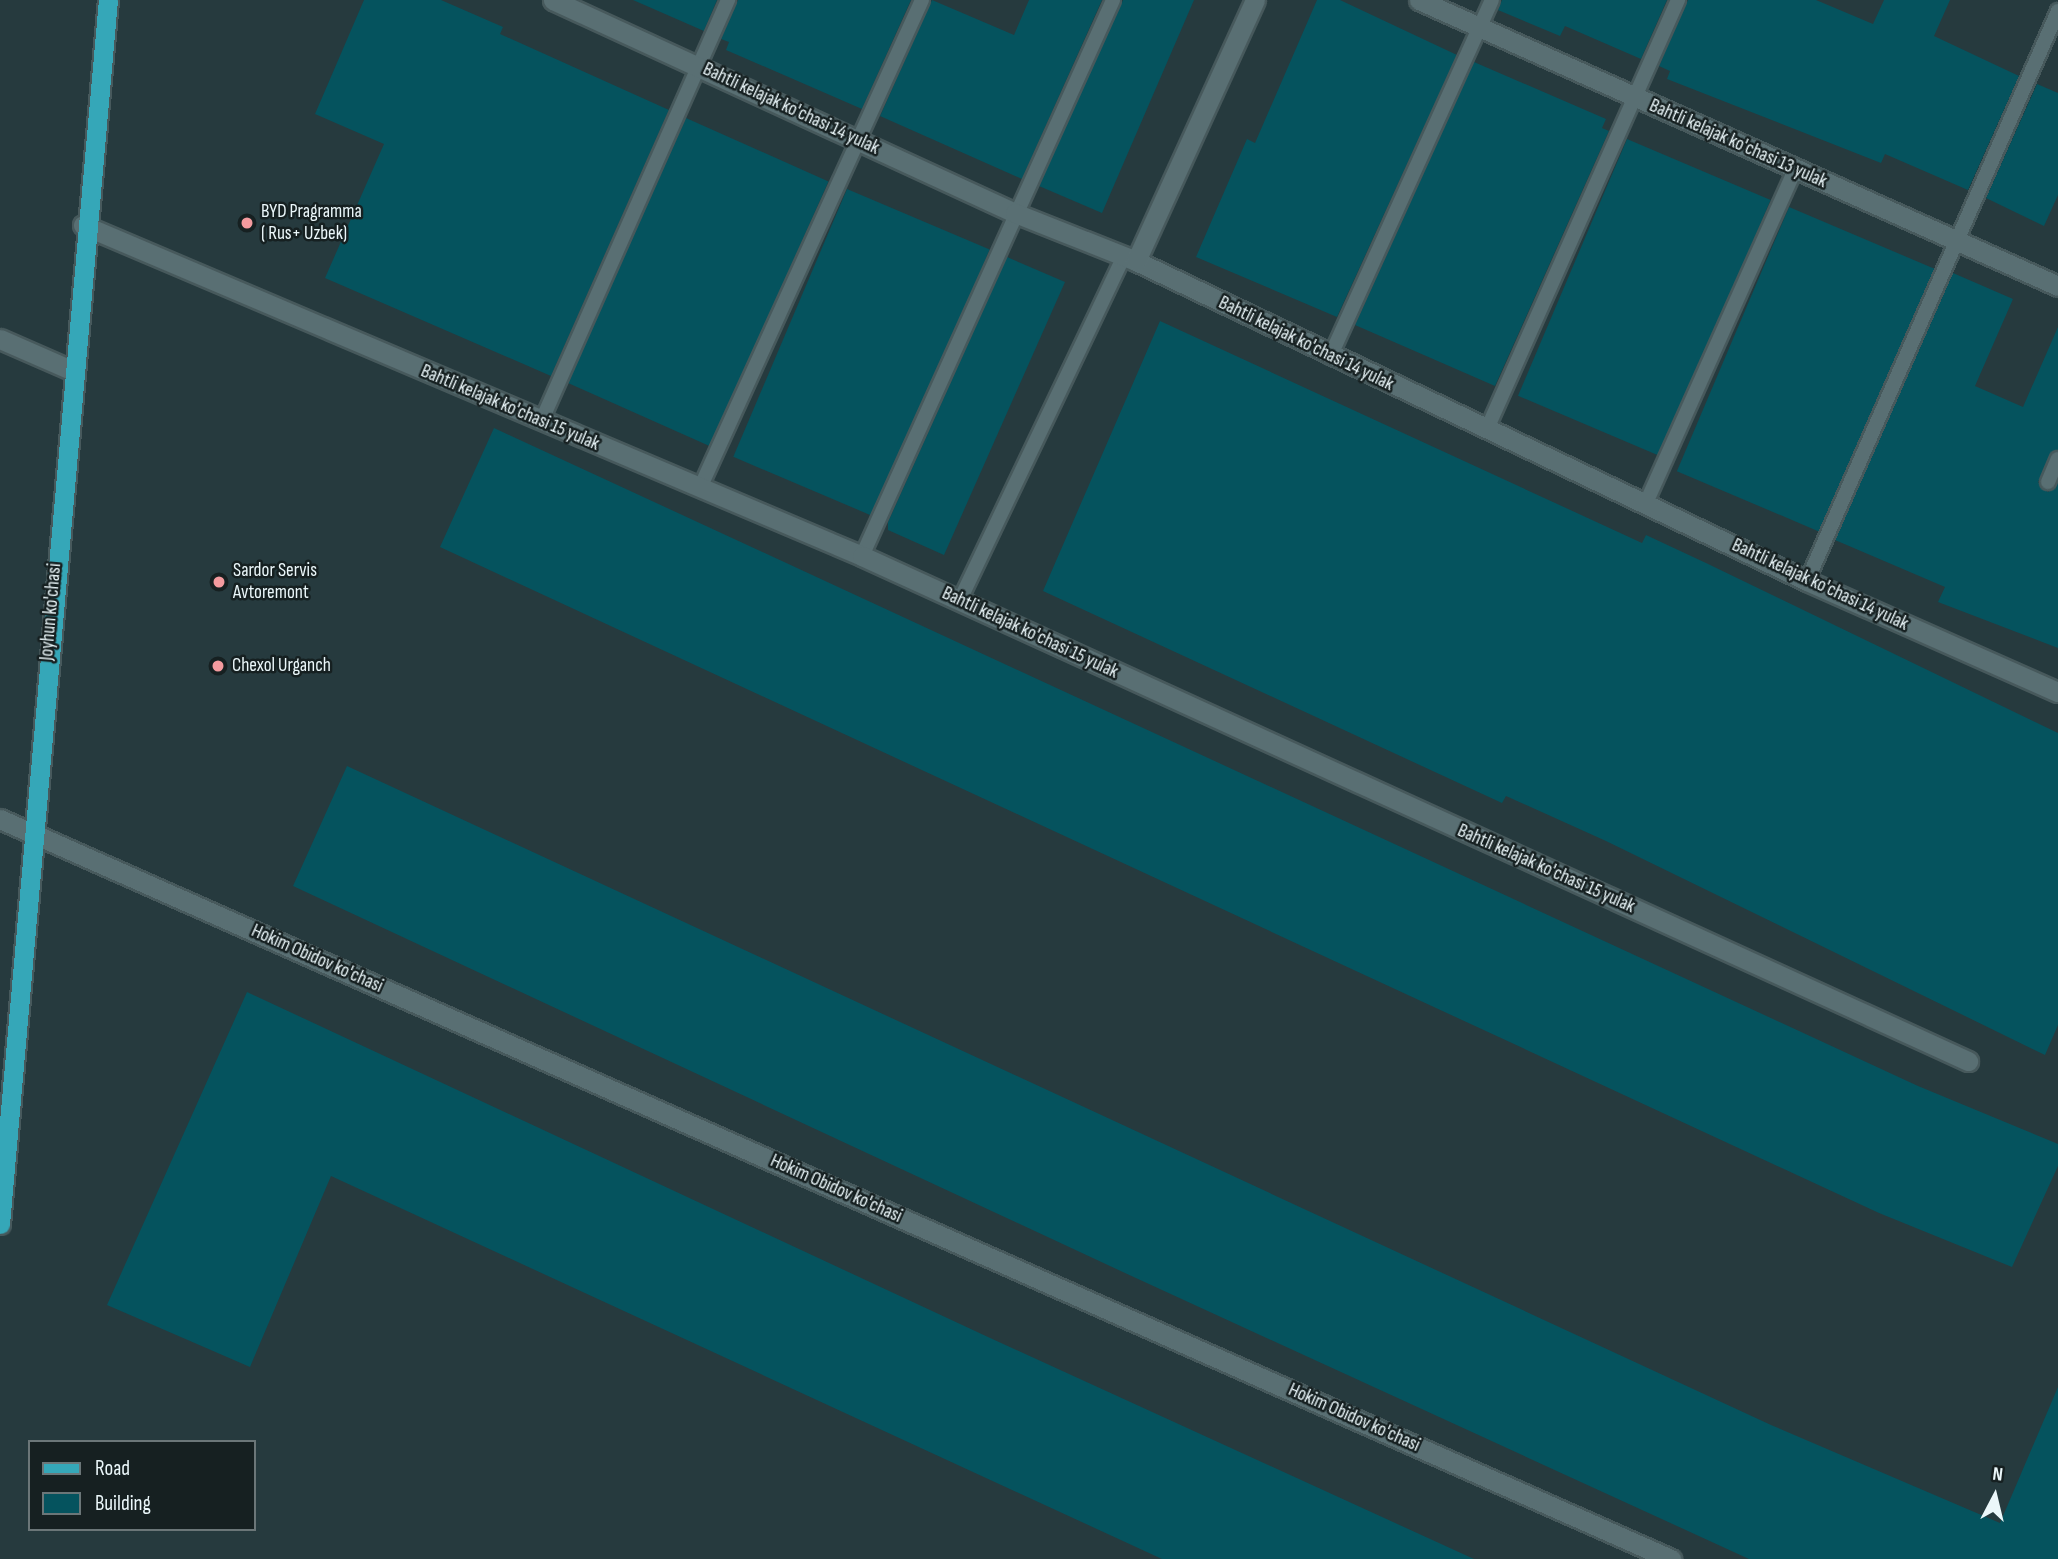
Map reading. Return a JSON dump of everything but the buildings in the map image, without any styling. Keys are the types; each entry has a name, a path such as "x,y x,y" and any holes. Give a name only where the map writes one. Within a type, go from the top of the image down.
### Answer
{"main road":[{"name":"Joyhun ko'chasi","path":"0,1224 83,225 108,0"}],"street":[{"name":"Bahtli kelajak ko'chasi 14 yulak","path":"553,0 1016,213 1130,259 1330,357 1646,503 1807,581 2058,692"},
{"path":"1130,259 1255,0"},
{"name":"Bahtli kelajak ko'chasi 13 yulak","path":"1419,0 2058,286"},
{"name":"Bahtli kelajak ko'chasi 15 yulak","path":"83,225 541,422 862,555 959,602 1968,1061"},
{"path":"0,339 71,370"},
{"name":"Hokim Obidov ko'chasi","path":"0,818 1671,1559"}],"lane":[{"path":"541,422 728,0"},
{"path":"700,488 922,0"},
{"path":"862,555 1113,0"},
{"path":"1330,357 1492,0"},
{"path":"1487,429 1678,0"},
{"path":"1807,581 2058,11"},
{"path":"1646,503 1795,170"},
{"path":"959,602 1130,259"},
{"path":"2048,482 2058,459"}],"place":[{"name":"BYD Pragramma ( Rus+ Uzbek)","path":"247,223"},
{"name":"Sardor Servis Avtoremont","path":"219,582"},
{"name":"Chexol Urganch","path":"218,666"}]}
